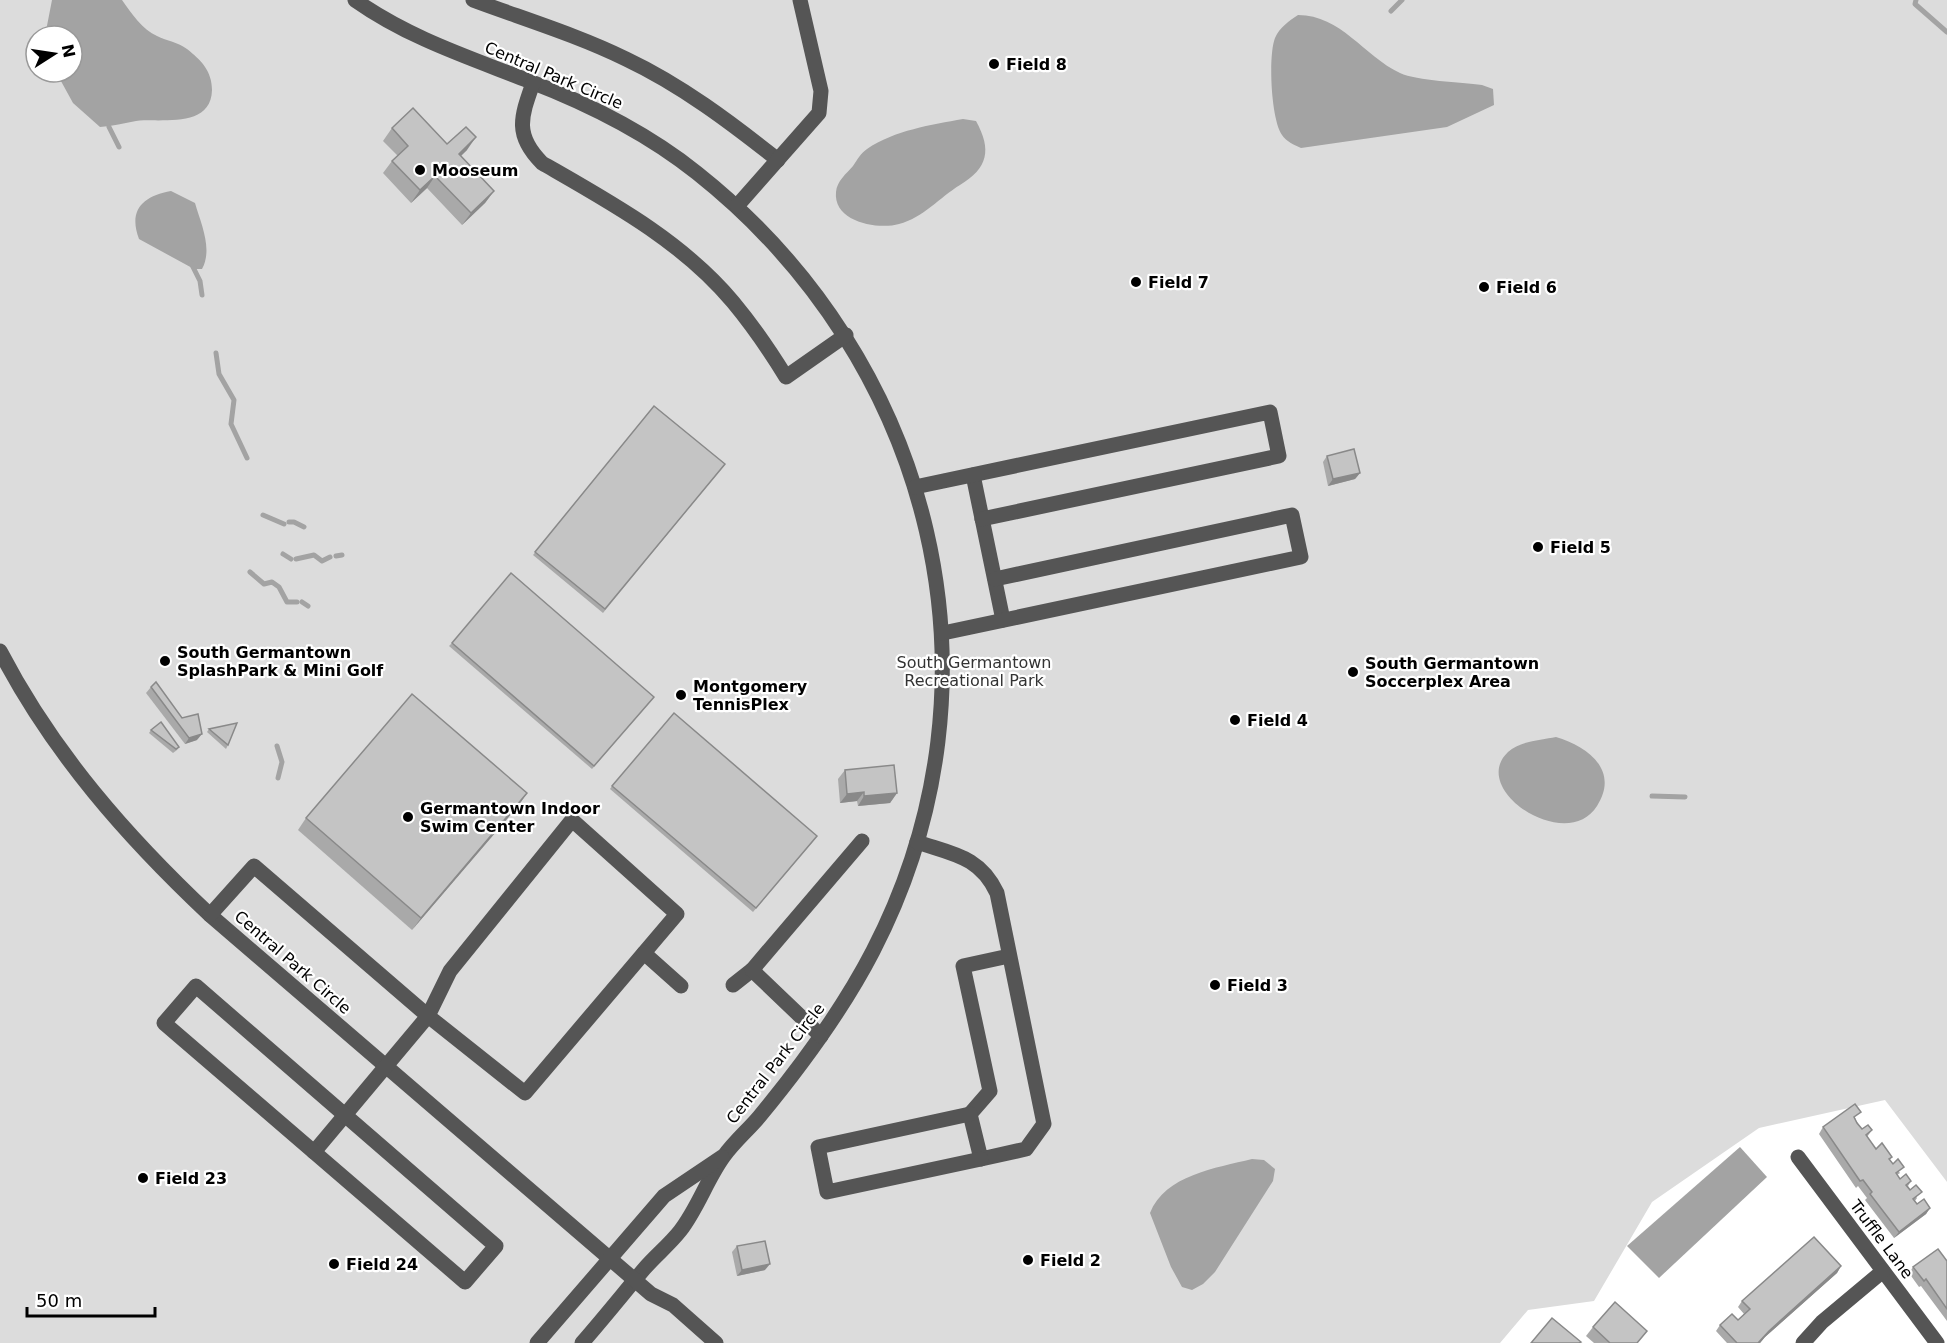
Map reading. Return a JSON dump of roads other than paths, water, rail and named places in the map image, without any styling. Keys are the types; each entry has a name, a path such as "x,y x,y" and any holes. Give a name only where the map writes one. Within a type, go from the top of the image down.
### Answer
{"street":[{"name":"Central Park Circle","path":"355,0 386,22 424,41 588,106 640,133 694,170 767,234 811,286 846,335 874,384 894,426 915,487 935,569 943,633 943,695 936,763 918,842 895,903 873,951 821,1036 758,1119 724,1156 680,1232 635,1280 582,1343"},
{"path":"473,0 626,58 706,106 778,160"},
{"path":"737,206 819,113 821,91 800,0"},
{"path":"533,83 522,112 522,127 532,152 542,163 649,227 686,256 732,301 761,338 786,376 846,335"},
{"path":"915,487 1270,412 1279,456 982,519"},
{"path":"973,475 1004,620"},
{"path":"943,633 1300,557 1292,515 995,579"},
{"name":"Central Park Circle","path":"0,651 44,725 83,781 155,863 210,915 635,1280"},
{"path":"210,915 254,866 428,1016 525,1093 677,914 573,820 450,971 428,1016 314,1152"},
{"path":"733,985 752,970 862,841"},
{"path":"918,842 970,860 990,878 997,893 1044,1124 1026,1149 827,1192 818,1147 970,1114 990,1091 963,966 1009,956"},
{"path":"644,953 681,986"},
{"path":"752,970 821,1036"},
{"path":"196,986 345,1116 496,1246 465,1282 164,1023 196,986"},
{"path":"970,1114 981,1159"},
{"name":"Central Park Circle","path":"537,1343 664,1196 724,1156"},
{"name":"Truffle Lane","path":"1798,1157 1937,1343"},
{"path":"1803,1343 1822,1322 1883,1271"},
{"path":"635,1280 651,1294 673,1305 716,1343"}],"waterway":[{"path":"1391,11 1402,0"},
{"path":"1916,0 1915,4 1947,32"},
{"path":"109,127 119,147"},
{"path":"191,263 200,281 202,295"},
{"path":"216,353 219,374 234,400 231,424 247,458"},
{"path":"263,515 284,524"},
{"path":"289,522 304,527"},
{"path":"283,554 291,559"},
{"path":"296,559 314,555 322,561 330,557"},
{"path":"336,556 342,555"},
{"path":"250,572 264,584 272,582 279,587 287,602 297,602"},
{"path":"302,602 308,606"},
{"path":"277,746 282,762 278,778"},
{"path":"1652,796 1685,797"}],"place":[{"name":"Field 8","path":"994,64"},
{"name":"Mooseum","path":"420,170"},
{"name":"Field 7","path":"1136,282"},
{"name":"Field 6","path":"1484,287"},
{"name":"Field 5","path":"1538,547"},
{"name":"South Germantown SplashPark & Mini Golf","path":"165,661"},
{"name":"South Germantown Soccerplex Area","path":"1353,672"},
{"name":"Montgomery TennisPlex","path":"681,695"},
{"name":"Field 4","path":"1235,720"},
{"name":"Germantown Indoor Swim Center","path":"408,817"},
{"name":"Field 3","path":"1215,985"},
{"name":"Field 23","path":"143,1178"},
{"name":"Field 2","path":"1028,1260"},
{"name":"Field 24","path":"334,1264"}],"park label":[{"name":"South Germantown Recreational Park","path":"974,671"}]}
